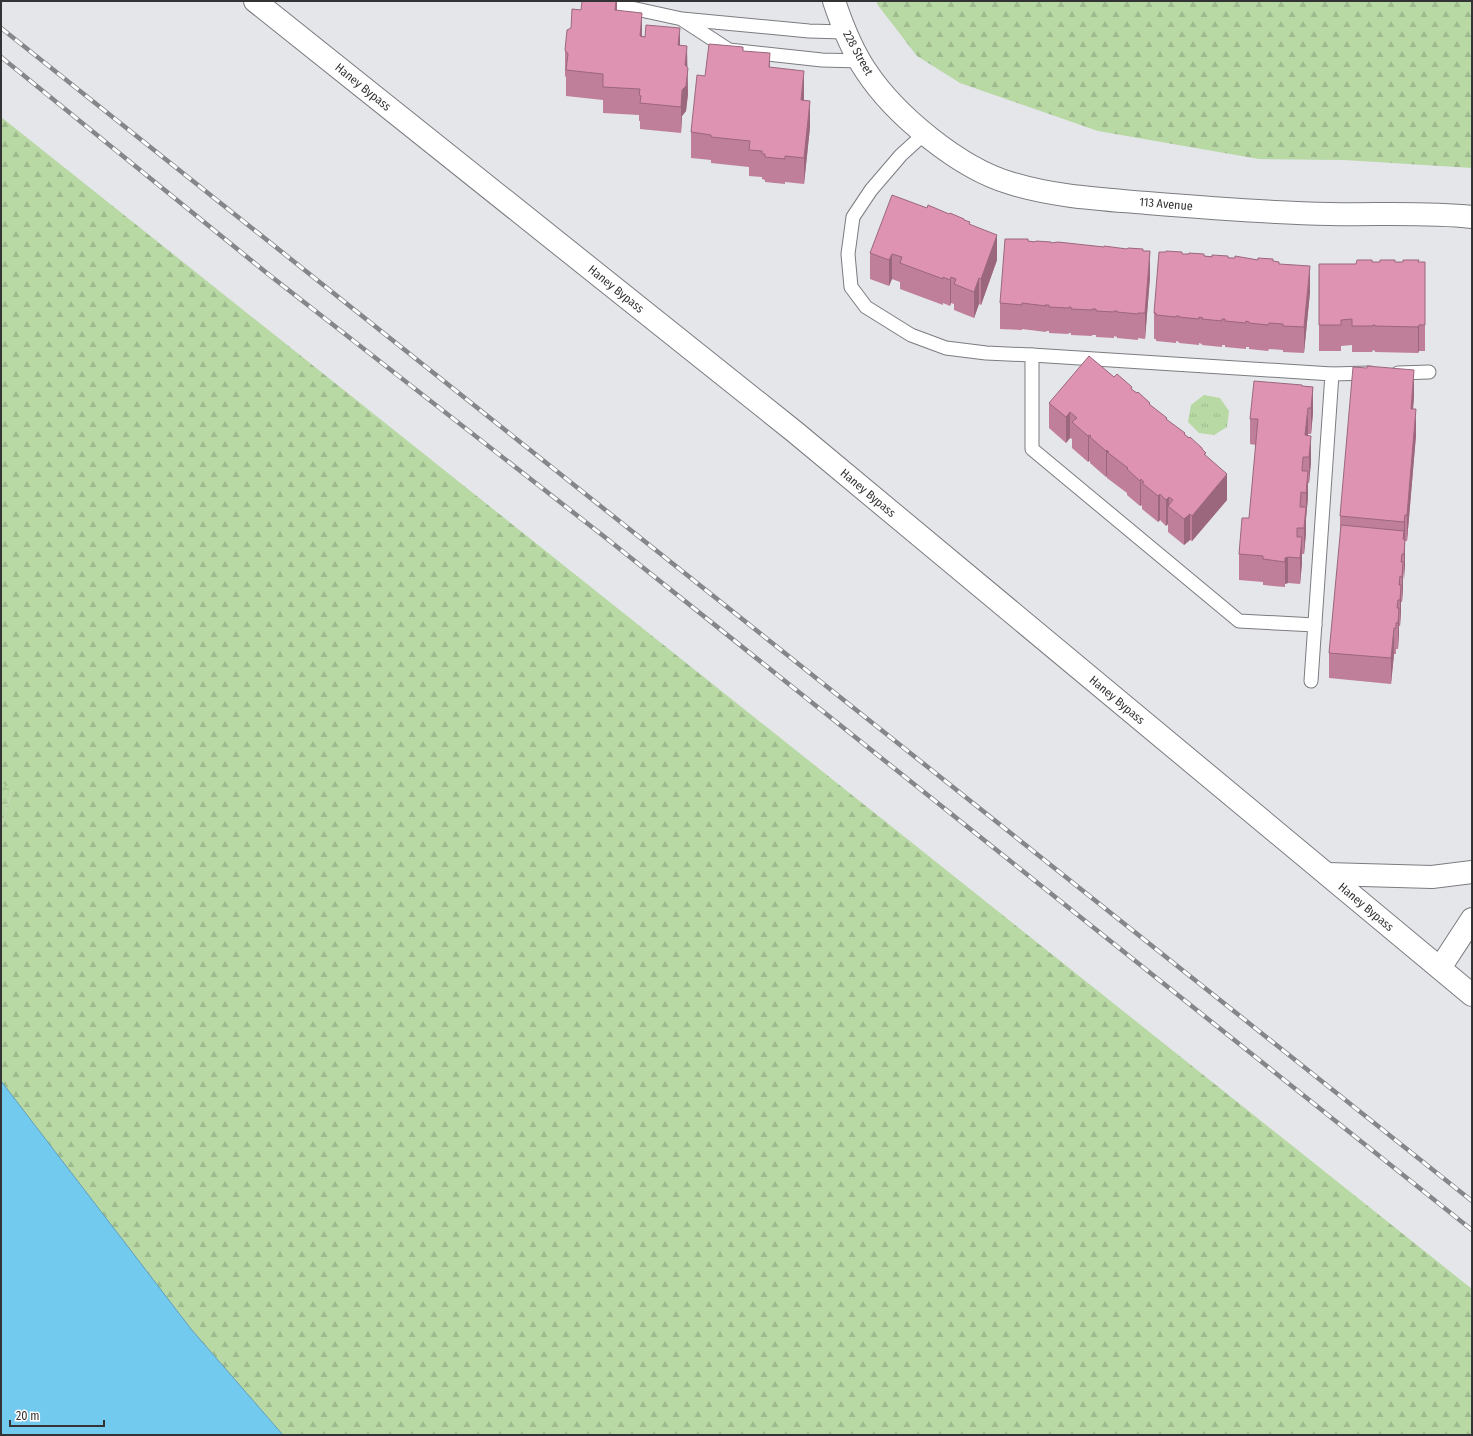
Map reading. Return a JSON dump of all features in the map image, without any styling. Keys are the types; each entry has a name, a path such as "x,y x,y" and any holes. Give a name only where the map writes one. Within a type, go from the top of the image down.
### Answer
{"main road":[{"name":"Haney Bypass","path":"256,1 795,432 1472,995"},
{"name":"228 Street","path":"834,1 845,32 861,62 866,71 889,100"},
{"name":"113 Avenue","path":"889,100 924,134 972,167 1008,183 1035,190 1074,196 1260,212 1423,214 1472,217"},
{"path":"1327,874 1432,876 1472,872"},
{"path":"1440,968 1472,919"}],"lane":[{"path":"599,1 682,19 809,31 845,32"},
{"path":"682,19 729,50 822,60 861,62"},
{"path":"924,134 901,155 871,190 853,217 848,254 851,287 866,307 911,335 946,348 986,353 1332,374 1429,372"},
{"path":"1032,355 1032,449 1239,621 1315,625"},
{"path":"1311,681 1332,374"}],"green space":[{"path":"877,1 1472,1 1472,168 1344,160 1259,159 1098,131 960,83 917,56 877,4"},
{"path":"1,117 1472,1289 1472,1435 283,1435 191,1329 1,1081 1,829 12,789 1,783"},
{"path":"1204,395 1220,398 1229,411 1227,427 1214,435 1199,433 1188,422 1191,405"},
{"path":"1,783 12,788 1,829"}],"water":[{"path":"1,1081 191,1329 283,1435 1,1435"}],"building":[{"path":"582,1 616,1 615,10 642,13 640,36 645,37 646,25 680,28 678,45 687,46 685,65 688,68 686,86 682,90 681,107 640,103 640,89 603,87 603,74 566,70 568,54 565,50 567,30 571,28 572,9 581,10"},
{"path":"709,44 743,47 743,51 770,53 769,67 804,71 801,100 810,101 804,158 785,156 785,159 765,157 765,154 762,154 762,151 749,150 750,141 711,137 711,135 691,132 697,75 705,76"},
{"path":"892,195 927,208 928,205 949,214 950,213 970,222 969,224 997,235 981,279 979,278 974,292 954,284 956,279 951,277 950,280 943,277 943,279 900,263 902,257 892,254 889,260 870,253"},
{"path":"1005,239 1028,239 1028,241 1035,242 1058,242 1127,249 1143,249 1143,251 1150,251 1145,313 1138,314 1117,311 1096,311 1096,309 1071,309 1071,307 1049,307 1049,305 1045,305 1046,306 1022,303 1022,305 1000,303"},
{"path":"1159,252 1182,252 1182,254 1204,254 1204,256 1212,257 1212,255 1228,256 1228,258 1235,258 1235,256 1258,260 1258,258 1273,259 1273,261 1279,262 1279,264 1310,266 1304,327 1283,326 1283,324 1269,323 1268,325 1249,323 1246,321 1246,323 1225,321 1225,319 1222,319 1222,321 1202,319 1203,318 1199,317 1199,319 1156,315 1156,313 1154,313"},
{"path":"1357,260 1372,260 1372,262 1380,262 1380,260 1395,260 1395,262 1403,262 1403,260 1419,260 1418,262 1425,262 1425,325 1419,325 1418,327 1375,325 1352,326 1352,319 1341,320 1341,325 1319,325 1319,264 1356,264"},
{"path":"1089,356 1114,377 1117,374 1132,387 1131,389 1137,393 1138,392 1150,403 1149,404 1167,418 1166,419 1185,433 1184,434 1189,438 1190,437 1202,448 1206,453 1204,454 1227,474 1192,516 1190,514 1184,519 1168,506 1173,500 1169,497 1166,500 1160,494 1158,496 1142,483 1144,482 1141,479 1140,481 1127,469 1128,468 1107,452 1109,452 1090,437 1091,436 1088,436 1072,422 1077,418 1070,412 1066,417 1049,403"},
{"path":"1367,366 1414,370 1411,409 1416,409 1407,515 1405,515 1404,522 1340,516 1353,367 1367,368"},
{"path":"1254,381 1313,387 1311,408 1308,408 1305,435 1311,436 1309,457 1303,457 1302,471 1308,471 1306,493 1301,492 1300,507 1306,507 1304,528 1297,528 1297,537 1302,537 1300,558 1288,557 1285,558 1285,562 1263,559 1263,556 1239,554 1242,518 1249,518 1258,419 1250,419"},
{"path":"1341,525 1404,531 1404,554 1402,554 1401,562 1403,562 1402,577 1400,576 1399,585 1401,585 1400,600 1398,600 1397,608 1399,608 1398,623 1396,623 1396,628 1394,628 1391,658 1329,653"}],"railway":[{"path":"1,28 1472,1201"},
{"path":"1,57 268,274 606,538 1472,1230"}]}
